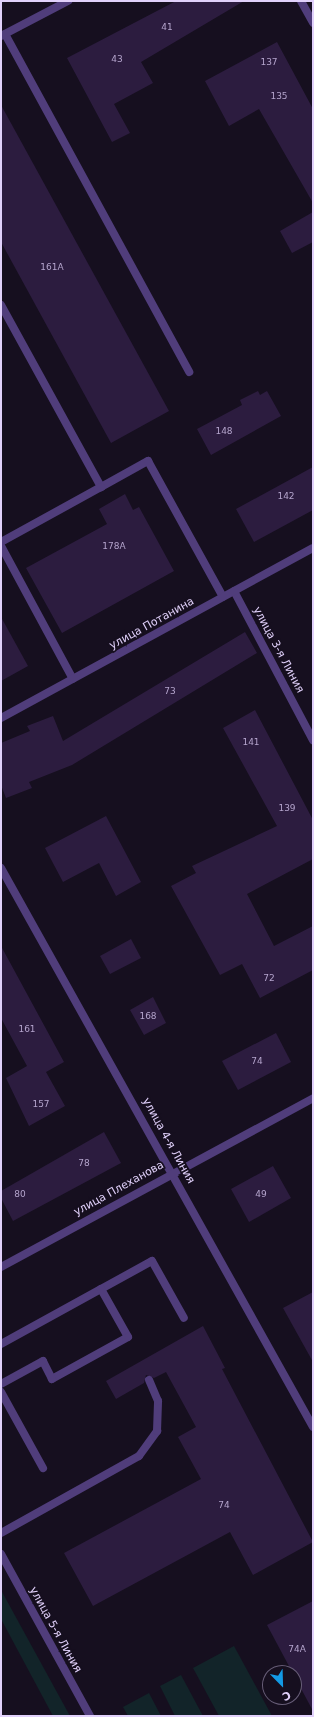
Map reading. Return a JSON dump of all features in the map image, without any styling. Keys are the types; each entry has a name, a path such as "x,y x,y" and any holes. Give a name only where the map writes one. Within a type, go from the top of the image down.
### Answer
{"street":[{"path":"68,1 3,35 189,372"},
{"path":"302,1 313,23"},
{"path":"1,305 101,487"},
{"path":"1,542 148,461 223,597"},
{"path":"1,546 74,679"},
{"name":"улица Потанина","path":"1,718 313,548"},
{"name":"улица 3-я Линия","path":"234,591 313,740"},
{"name":"улица 4-я Линия","path":"1,868 313,1427"},
{"name":"улица Плеханова","path":"1,1267 172,1172 313,1098"},
{"path":"1,1344 152,1260 184,1318"},
{"path":"1,1384 43,1361 52,1379 128,1337 101,1289"},
{"path":"1,1533 139,1456 157,1431 158,1401 149,1380"},
{"path":"1,1392 43,1468"},
{"name":"улица 5-я Линия","path":"1,1554 90,1716"}],"green space":[{"path":"1,1590 70,1716 53,1716 1,1619"},
{"path":"234,1646 262,1698 262,1705 266,1705 272,1716 219,1716 193,1668"},
{"path":"181,1675 203,1716 175,1716 160,1686"},
{"path":"149,1693 161,1716 128,1716 123,1707"}],"building":[{"path":"176,1 244,1 141,62 153,83 114,104 130,133 112,142 67,58"},
{"path":"277,42 313,109 313,203 259,109 229,126 205,81"},
{"path":"1,105 169,411 111,443 1,242"},
{"path":"313,212 313,242 292,253 280,231"},
{"path":"258,391 260,395 267,391 281,416 211,455 197,429 242,405 240,400"},
{"path":"313,467 313,510 254,542 236,509"},
{"path":"125,494 133,510 139,507 174,571 62,633 26,568 107,524 99,509"},
{"path":"1,617 28,666 1,681"},
{"path":"245,632 257,653 72,765 29,782 32,788 6,798 1,785 1,743 30,731 27,726 53,716 63,741"},
{"path":"255,710 313,820 313,859 247,894 274,946 313,926 313,970 260,998 242,964 220,975 171,886 196,873 192,866 277,826 223,728"},
{"path":"106,816 141,882 116,896 99,863 63,882 45,848"},
{"path":"131,939 141,958 110,974 100,956"},
{"path":"1,946 64,1062 46,1072 65,1106 29,1126 6,1078 27,1066 1,1018"},
{"path":"153,997 166,1023 144,1035 130,1010"},
{"path":"276,1033 291,1062 238,1090 222,1061"},
{"path":"104,1132 121,1163 13,1221 1,1198 1,1191"},
{"path":"273,1166 291,1198 249,1222 231,1189"},
{"path":"313,1292 313,1362 283,1308"},
{"path":"203,1326 225,1368 222,1369 313,1542 253,1575 230,1532 93,1606 64,1553 201,1479 178,1437 196,1427 166,1372 154,1378 146,1375 144,1383 116,1399 106,1381"},
{"path":"313,1601 313,1711 302,1690 302,1665 288,1665 267,1625"}]}
